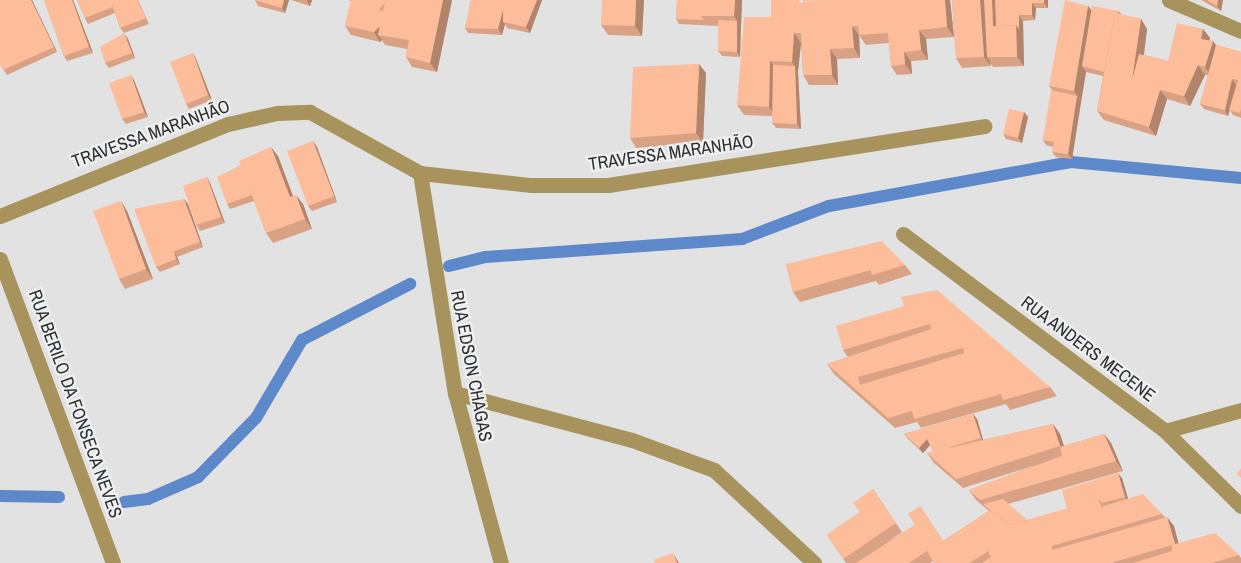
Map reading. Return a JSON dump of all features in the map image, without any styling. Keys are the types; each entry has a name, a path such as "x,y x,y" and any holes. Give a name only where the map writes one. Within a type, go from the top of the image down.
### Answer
{"street":[{"path":"1169,0 1241,31"},
{"name":"TRAVESSA MARANHÃO","path":"0,216 228,124 277,113 310,112 420,173 531,185 608,185 984,126"},
{"name":"RUA EDSON CHAGAS","path":"420,173 454,393 501,563"},
{"name":"RUA ANDERS MECENE","path":"903,234 1165,431 1241,506"},
{"name":"RUA BERILO DA FONSECA NEVES","path":"0,259 113,563"},
{"path":"454,393 632,440 714,470 814,563"},
{"path":"1165,431 1241,410"}],"building":[{"path":"0,0 13,0 14,2 31,0 54,47 3,70 0,64"},
{"path":"44,0 72,0 89,47 64,56"},
{"path":"77,0 137,0 146,18 120,28 113,7 85,18"},
{"path":"255,0 284,0 282,8"},
{"path":"351,0 443,0 430,63 406,57 409,40 378,35 380,26 374,32 345,26"},
{"path":"471,0 537,0 526,27 503,22 503,10 498,29 465,28"},
{"path":"602,0 636,0 635,26 601,25"},
{"path":"677,0 701,0 701,16 704,20 676,19"},
{"path":"701,0 735,0 734,16 701,16"},
{"path":"771,0 799,0 800,3 825,0 945,0 947,27 919,30 921,50 904,52 905,64 891,66 888,33 859,35 858,26 852,26 854,48 830,49 832,75 803,75 801,33 794,33 792,62 770,61 769,107 737,105 744,17 771,17"},
{"path":"952,0 980,0 984,57 956,58"},
{"path":"984,0 992,0 993,26 1016,25 1017,57 987,57"},
{"path":"995,0 1044,0 1044,3 1032,3 1032,15 1019,15 1019,29 1016,25 996,26"},
{"path":"1065,0 1088,6 1074,91 1049,86"},
{"path":"1207,0 1218,0 1217,6"},
{"path":"1092,6 1119,11 1118,14 1115,13 1104,72 1082,66"},
{"path":"1115,13 1141,19 1132,80 1139,54 1168,61 1177,23 1203,29 1201,39 1213,41 1205,67 1198,65 1184,96 1160,90 1149,127 1097,111"},
{"path":"718,20 737,21 737,52 718,51"},
{"path":"124,33 132,53 105,63 100,47"},
{"path":"1216,45 1241,52 1240,113 1229,110 1238,80 1232,79 1225,110 1200,104"},
{"path":"193,53 208,95 186,104 170,62"},
{"path":"699,64 696,133 630,138 633,67"},
{"path":"773,65 795,66 797,124 772,123"},
{"path":"131,75 144,112 122,119 109,83"},
{"path":"1051,90 1077,96 1068,154 1052,152 1054,142 1043,140"},
{"path":"1009,109 1024,112 1018,138 1003,134"},
{"path":"313,141 334,196 308,206 287,151"},
{"path":"271,147 290,197 296,195 305,219 266,233 239,161"},
{"path":"241,165 252,195 227,204 217,177"},
{"path":"207,177 221,217 196,225 183,186"},
{"path":"184,199 200,242 174,251 176,259 156,267 134,209"},
{"path":"121,201 146,269 119,279 93,211"},
{"path":"882,241 905,265 872,275 871,270 793,292 786,264"},
{"path":"937,290 1050,387 1003,400 1001,394 914,419 912,411 888,418 827,364 931,329 930,324 843,350 836,326 904,306 901,297","holes":["963,348 964,353 860,385 858,377"]},
{"path":"973,414 981,438 950,448 933,452 927,439 919,448 904,434"},
{"path":"1053,424 1060,446 956,479 927,453"},
{"path":"1104,434 1116,461 980,500 969,490 1062,456 1060,447"},
{"path":"1118,473 1125,497 1102,503 1099,499 1067,509 1062,490"},
{"path":"873,489 896,523 843,559 827,535 860,512 853,503"},
{"path":"1143,494 1162,514 1052,546 1052,550 1167,517 1175,544 1215,533 1239,555 1212,563 1133,563 1172,551 1172,545 1114,563 982,563 991,557 988,551 970,563 934,563 927,551 909,563 856,563 915,525 908,514 920,506 943,541 991,510 1010,525 1099,499 1101,507"},
{"path":"1003,499 1027,520 1010,525 983,504"},
{"path":"673,553 677,563 655,563 654,560"}],"waterway":[{"path":"449,266 486,257 742,239 829,206 1071,162 1241,178"},
{"path":"124,502 148,499 198,477 256,418 302,340 410,284"},
{"path":"0,496 59,497"}]}
